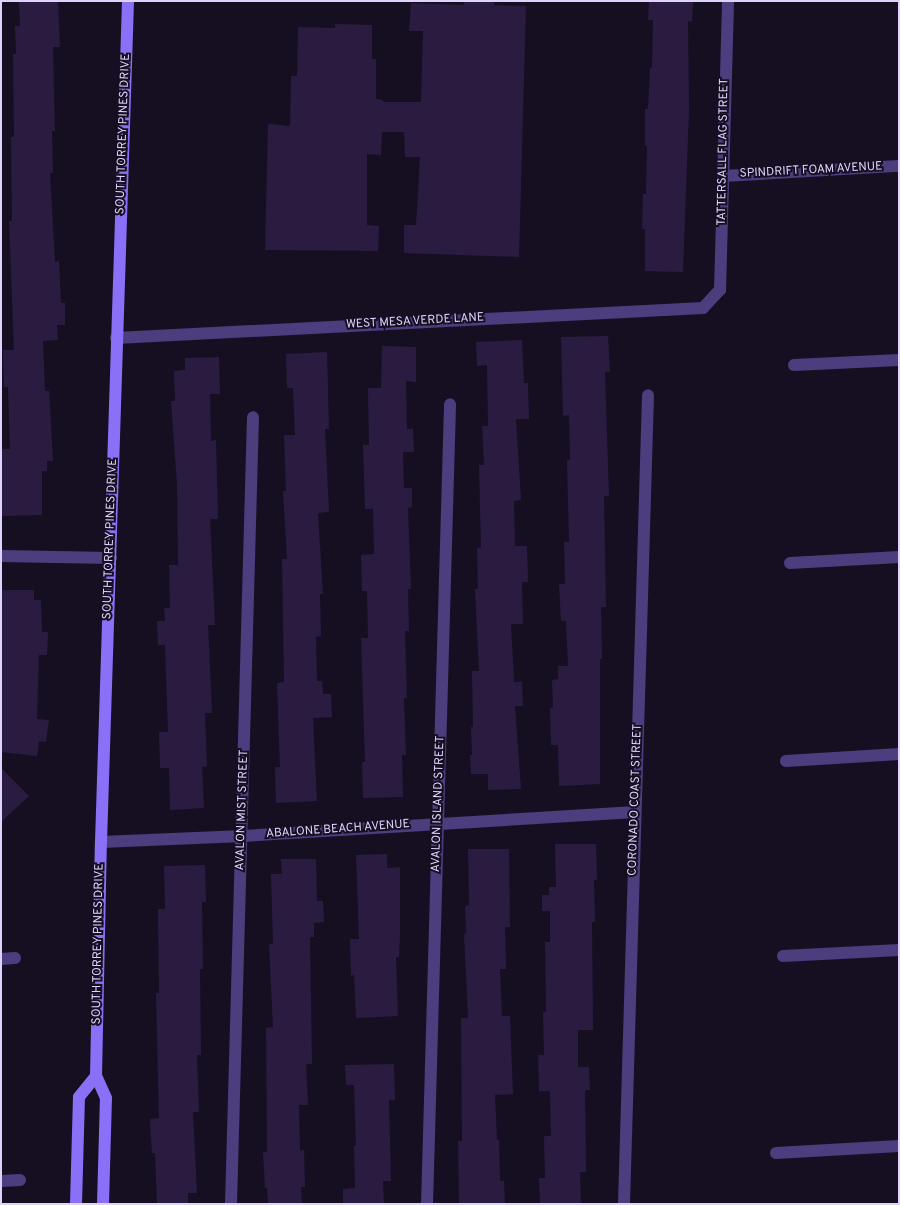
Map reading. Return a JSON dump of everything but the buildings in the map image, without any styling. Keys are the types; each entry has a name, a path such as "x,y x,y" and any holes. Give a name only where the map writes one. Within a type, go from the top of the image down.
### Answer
{"street":[{"name":"SOUTH TORREY PINES DRIVE","path":"104,1204 106,1098 96,1076 116,338 128,1"},
{"name":"TATTERSALL FLAG STREET","path":"711,301 720,290 728,1"},
{"name":"SPINDRIFT FOAM AVENUE","path":"723,176 899,166"},
{"name":"WEST MESA VERDE LANE","path":"116,338 674,308 687,310 703,308 711,301"},
{"path":"794,366 899,360"},
{"name":"CORONADO COAST STREET","path":"624,1204 648,395"},
{"name":"AVALON ISLAND STREET","path":"427,1204 450,404"},
{"name":"AVALON MIST STREET","path":"231,1204 253,417"},
{"path":"1,556 111,558"},
{"path":"790,563 899,557"},
{"path":"786,761 899,754"},
{"name":"ABALONE BEACH AVENUE","path":"101,842 242,836 635,812"},
{"path":"783,956 899,950"},
{"path":"1,959 15,958"},
{"path":"76,1204 79,1097 96,1076"},
{"path":"776,1153 899,1146"},
{"path":"1,1182 20,1180"}]}
